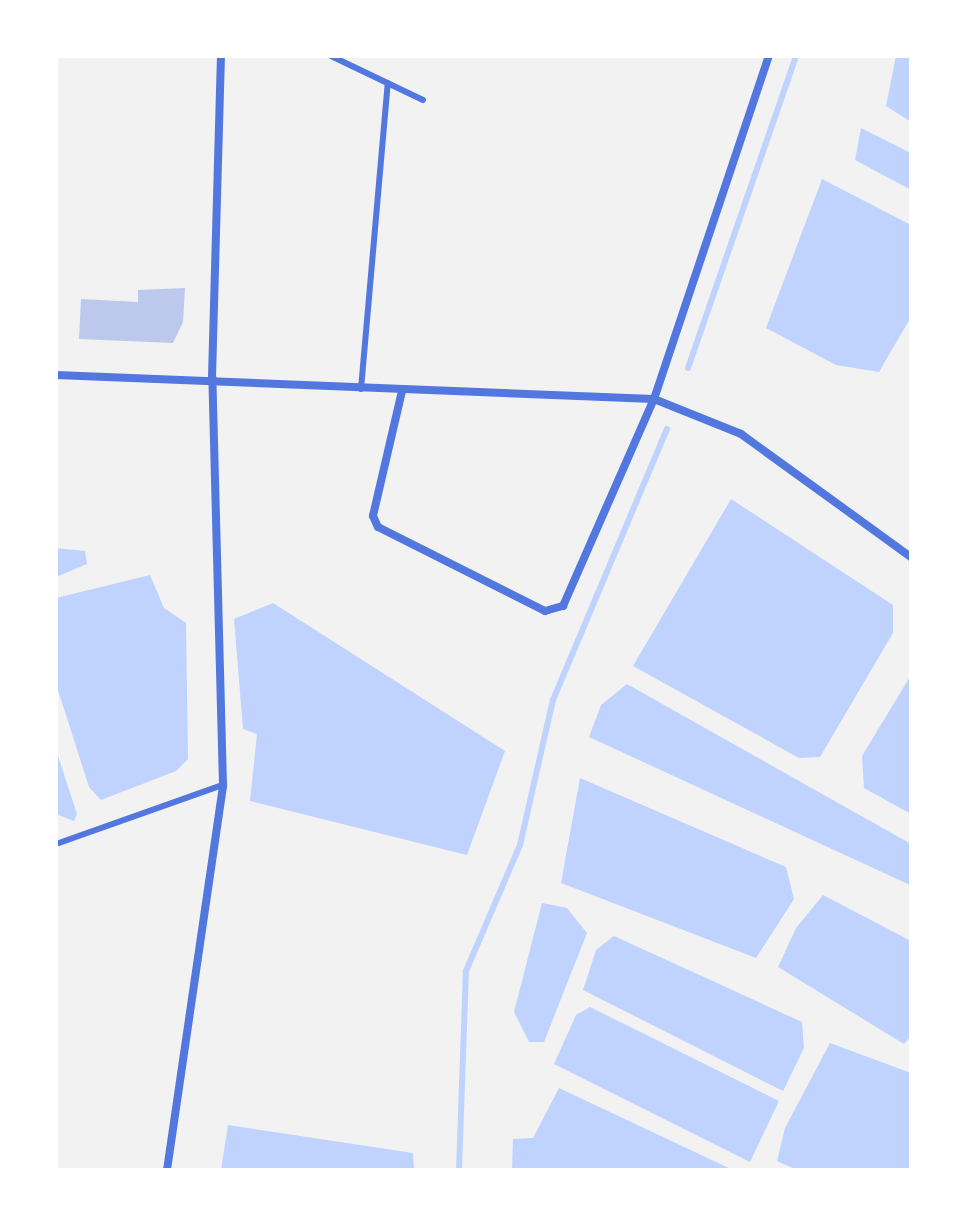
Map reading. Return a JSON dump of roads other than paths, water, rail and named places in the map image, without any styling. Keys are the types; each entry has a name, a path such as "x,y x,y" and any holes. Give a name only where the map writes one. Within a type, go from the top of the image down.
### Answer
{"street":[{"path":"167,1170 223,785 212,377 221,56"},
{"path":"402,391 373,516 378,527 555,611 623,480 654,399 769,56"},
{"path":"56,375 212,377 361,389 654,399 741,434 911,557"}],"lane":[{"path":"331,56 423,100"},
{"path":"361,389 388,83"},
{"path":"56,844 223,785"}],"water":[{"path":"896,56 911,56 911,122 886,106"},
{"path":"861,128 911,153 911,190 855,160"},
{"path":"822,179 911,225 911,317 879,372 836,365 766,328"},
{"path":"731,499 893,605 893,633 820,757 799,758 633,666"},
{"path":"56,548 85,551 87,564 56,577"},
{"path":"150,575 164,608 186,623 188,759 176,771 101,800 89,787 56,684 56,598"},
{"path":"273,603 505,751 467,855 250,801 257,734 243,729 234,619"},
{"path":"911,675 911,814 864,788 862,756"},
{"path":"627,684 911,844 910,885 589,737 601,705"},
{"path":"56,750 77,814 74,821 56,814"},
{"path":"580,778 786,867 794,899 756,958 561,883"},
{"path":"823,895 911,941 911,1036 904,1044 778,967 796,928"},
{"path":"542,903 567,908 587,933 544,1042 529,1042 514,1012"},
{"path":"614,936 802,1022 804,1048 783,1091 583,990 596,950"},
{"path":"590,1007 779,1101 750,1162 554,1064 576,1015"},
{"path":"830,1043 911,1073 911,1170 797,1170 777,1161 785,1128"},
{"path":"559,1088 733,1170 512,1170 513,1139 533,1138"},
{"path":"228,1125 413,1153 414,1170 221,1170"}],"waterway":[{"path":"688,368 796,56"},
{"path":"459,1170 466,971 520,845 553,700 667,429"}]}
